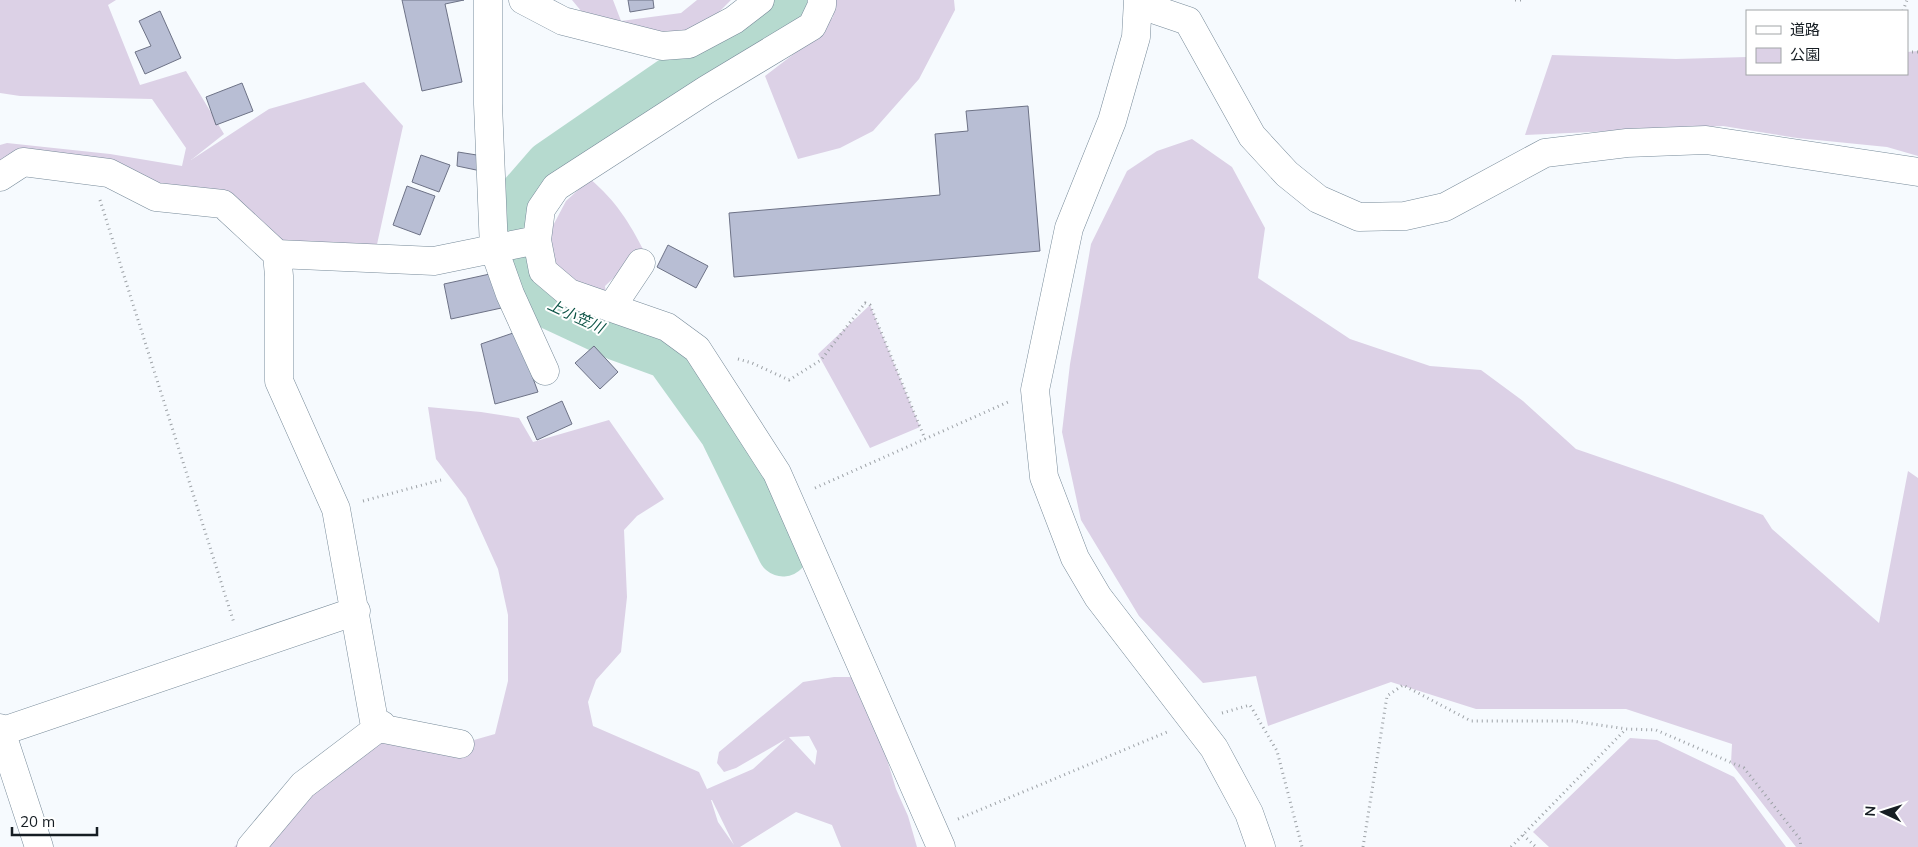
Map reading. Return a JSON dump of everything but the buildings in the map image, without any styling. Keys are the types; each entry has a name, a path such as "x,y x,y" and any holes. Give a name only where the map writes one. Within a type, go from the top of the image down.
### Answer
{"street":[{"path":"488,0 488,104 497,248 510,294 545,371"},
{"path":"523,0 564,21 662,46 689,44 734,20 760,0"},
{"path":"822,0 822,5 812,26 706,90 556,187 541,209 532,241 543,272 569,293 667,327 697,349 777,473 937,838"},
{"path":"1261,847 1249,813 1214,748 1098,597 1075,558 1044,477 1035,390 1069,228 1112,121 1136,37 1138,2 1188,21 1252,136 1287,174 1318,199 1359,217 1405,216 1446,207 1545,153 1627,143 1706,140 1918,172"},
{"path":"0,177 22,162 109,173 156,197 223,204 277,254 434,261 532,241"},
{"path":"277,254 279,276 279,382 336,509 356,611 374,721 381,727 460,744"},
{"path":"611,308 641,263"},
{"path":"40,847 0,730 356,611"},
{"path":"250,847 302,785 381,727"}],"path":[{"path":"1515,0 1523,0"},
{"path":"90,171 243,650"},
{"path":"735,358 752,363 789,380 821,360 865,303 870,305 925,439"},
{"path":"789,499 1035,390"},
{"path":"336,509 441,480"},
{"path":"1363,847 1387,696 1403,685 1471,721 1572,721 1626,729 1656,730 1744,768 1800,839 1801,847"},
{"path":"937,838 1193,721 1250,705 1277,751 1302,847"},
{"path":"1512,847 1626,729"},
{"path":"1523,835 1536,847"}],"green space":[{"path":"0,0 116,0 108,5 140,85 186,71 224,134 191,160 269,109 364,82 403,126 374,258 277,254 223,202 23,162 0,176 0,145 7,143 110,154 182,166 186,148 152,99 20,96 0,93"},
{"path":"572,0 613,0 621,21 681,13 697,0 731,0 705,26 680,35 656,34 587,18"},
{"path":"834,0 954,0 955,10 919,79 873,131 840,148 798,159 765,76 799,50 833,17"},
{"path":"1918,51 1918,156 1887,147 1797,138 1723,126 1525,135 1552,55 1676,59 1746,57 1746,75 1908,75 1908,52"},
{"path":"1192,139 1232,167 1265,228 1258,278 1350,339 1430,366 1481,370 1523,401 1576,449 1763,515 1772,529 1879,623 1908,471 1918,478 1918,847 1796,847 1731,763 1732,744 1626,709 1476,709 1391,682 1268,726 1256,676 1203,683 1139,616 1081,520 1062,432 1070,364 1091,244 1127,171 1157,151"},
{"path":"590,179 621,212 644,251 605,286 606,294 569,287 551,257 547,237 566,201"},
{"path":"870,305 920,427 870,448 818,354"},
{"path":"428,407 519,418 533,442 609,420 664,499 637,516 624,530 627,597 621,652 596,680 588,702 593,726 699,772 707,789 753,769 786,739 736,768 724,772 717,763 719,752 803,682 834,677 854,677 875,720 896,789 908,816 917,847 841,847 832,825 796,812 740,847 234,847 280,804 382,725 460,744 495,734 508,681 508,615 498,569 466,498 436,459","holes":["809,736 817,751 815,765 789,737","712,800 734,845 718,822"]},
{"path":"1630,738 1657,740 1734,777 1786,847 1549,847 1533,832"}],"waterway":[{"name":"上小笠川","path":"782,0 765,18 550,166 523,197 513,232 519,277 542,300 617,335 669,354 725,432 783,551"}]}
